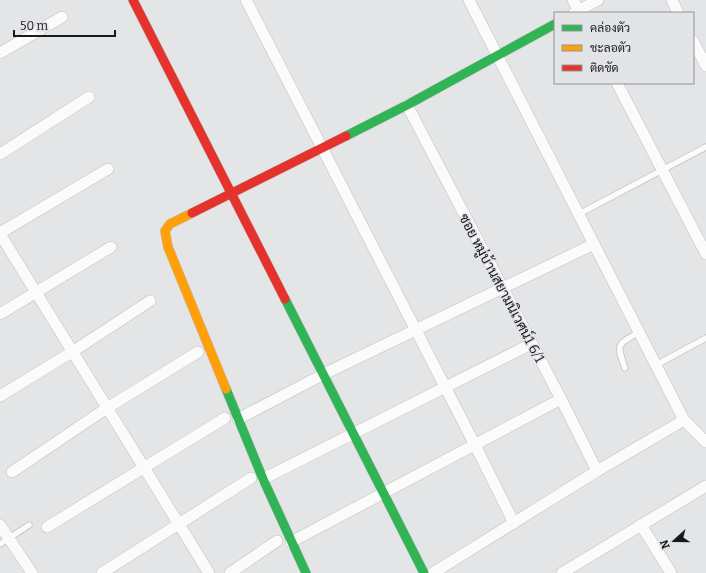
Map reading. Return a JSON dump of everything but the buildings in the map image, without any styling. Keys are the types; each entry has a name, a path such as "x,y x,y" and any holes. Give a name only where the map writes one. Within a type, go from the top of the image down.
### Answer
{"street":[{"path":"133,0 424,573"},
{"path":"246,0 444,387 475,444 514,523"},
{"path":"469,0 684,420 706,442"},
{"path":"573,0 578,12 598,0"},
{"path":"672,0 678,12"},
{"path":"0,54 62,17"},
{"path":"306,573 290,542 238,419 168,247 165,231 170,224 231,192 407,105 554,25"},
{"path":"694,43 706,66"},
{"path":"618,84 706,254"},
{"path":"0,154 89,97"},
{"name":"ซอย หมู่บ้านสยามนิเวศน์1 6/1","path":"407,105 561,399 597,471"},
{"path":"108,169 0,234 209,573"},
{"path":"238,419 324,374 594,244"},
{"path":"0,314 111,247"},
{"path":"0,396 72,352 150,301"},
{"path":"263,479 531,344"},
{"path":"12,472 107,408 198,352"},
{"path":"290,542 561,399"},
{"path":"47,527 224,418"},
{"path":"434,573 597,471 684,420"},
{"path":"102,573 251,478"},
{"path":"562,573 580,568 641,525 706,486"},
{"path":"0,525 4,541 32,573"},
{"path":"641,525 671,573"},
{"path":"230,573 277,541"}],"lane":[{"path":"579,214 706,146"},
{"path":"625,368 619,346 622,342 640,332"},
{"path":"656,365 706,338"},
{"path":"4,541 30,525"}],"traffic: fast":[{"path":"346,136 407,105 554,25"},
{"path":"285,299 424,573"},
{"path":"226,389 263,479 306,573"}],"traffic: slow":[{"path":"192,213 170,224 165,231 168,247 226,389"}],"traffic: jam":[{"path":"133,0 285,299"},
{"path":"192,213 346,136"}]}
